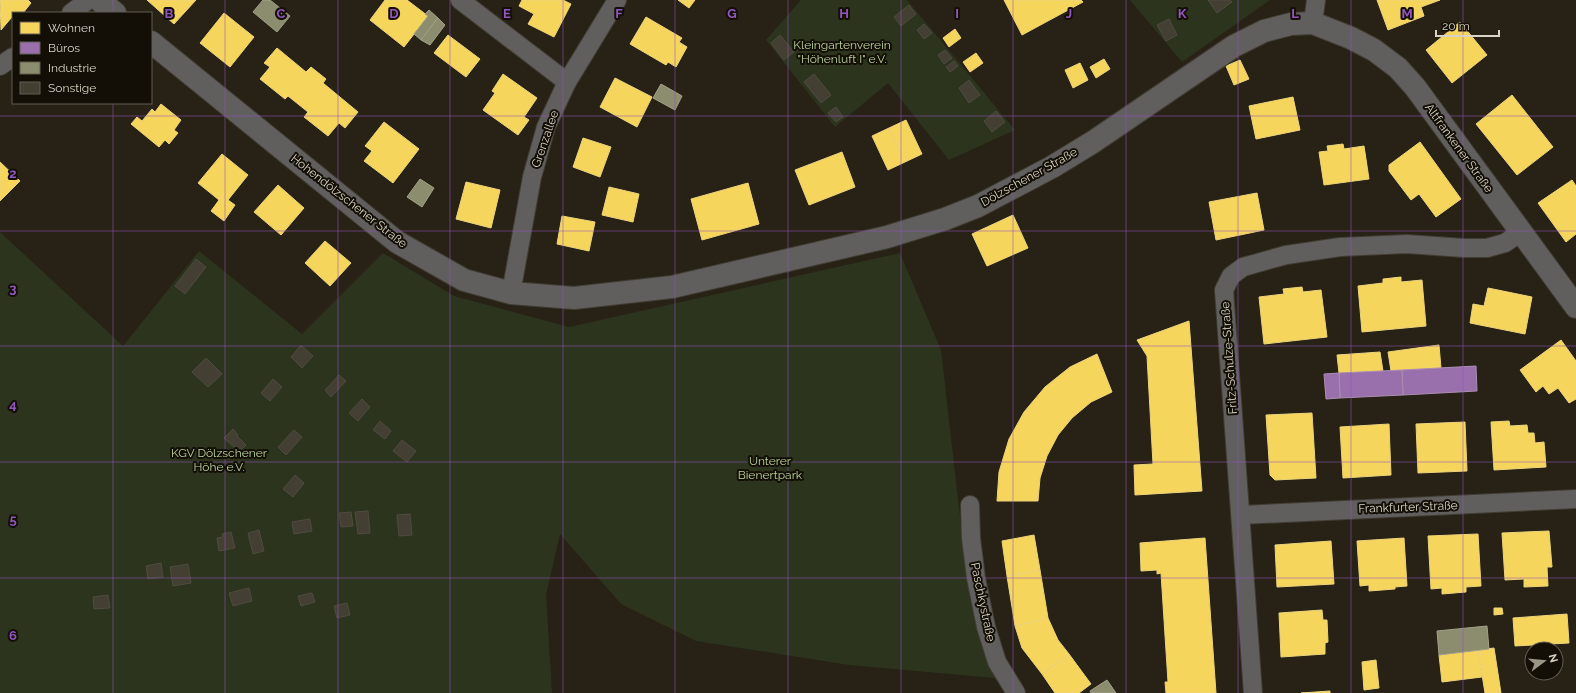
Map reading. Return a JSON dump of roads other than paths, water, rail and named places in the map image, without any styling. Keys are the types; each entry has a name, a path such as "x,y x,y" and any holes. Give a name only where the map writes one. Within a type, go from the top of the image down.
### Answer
{"street":[{"path":"73,12 88,0"},
{"path":"99,0 114,12"},
{"path":"460,0 567,82"},
{"name":"Grenzallee","path":"511,292 532,177 546,127 567,82 618,0"},
{"path":"1313,23 1316,0"},
{"name":"Altfrankener Straße","path":"1313,23 1351,38 1374,50 1398,68 1415,87 1576,307"},
{"name":"Dölzschener Straße","path":"672,287 887,237 945,219 978,206 1052,167 1093,142 1234,46 1264,32 1291,24 1313,23"},
{"name":"Hohendölzschener Straße","path":"152,43 397,242 464,280 511,292 574,298 672,287"},
{"path":"0,66 12,58"},
{"name":"Fritz-Schulze-Straße","path":"1253,693 1224,290 1231,276 1243,267 1286,255 1340,247 1407,244 1487,248 1505,242 1521,232"},
{"name":"Frankfurter Straße","path":"1241,515 1576,499"},
{"name":"Paschkystraße","path":"970,505 971,538 976,578 986,627 997,662 1016,693"}],"park label":[{"name":"Kleingartenverein \"Höhenluft I\" e.V.","path":"842,52"},
{"name":"KGV Dölzschener Höhe e.V.","path":"219,460"},
{"name":"Unterer Bienertpark","path":"770,468"}]}
